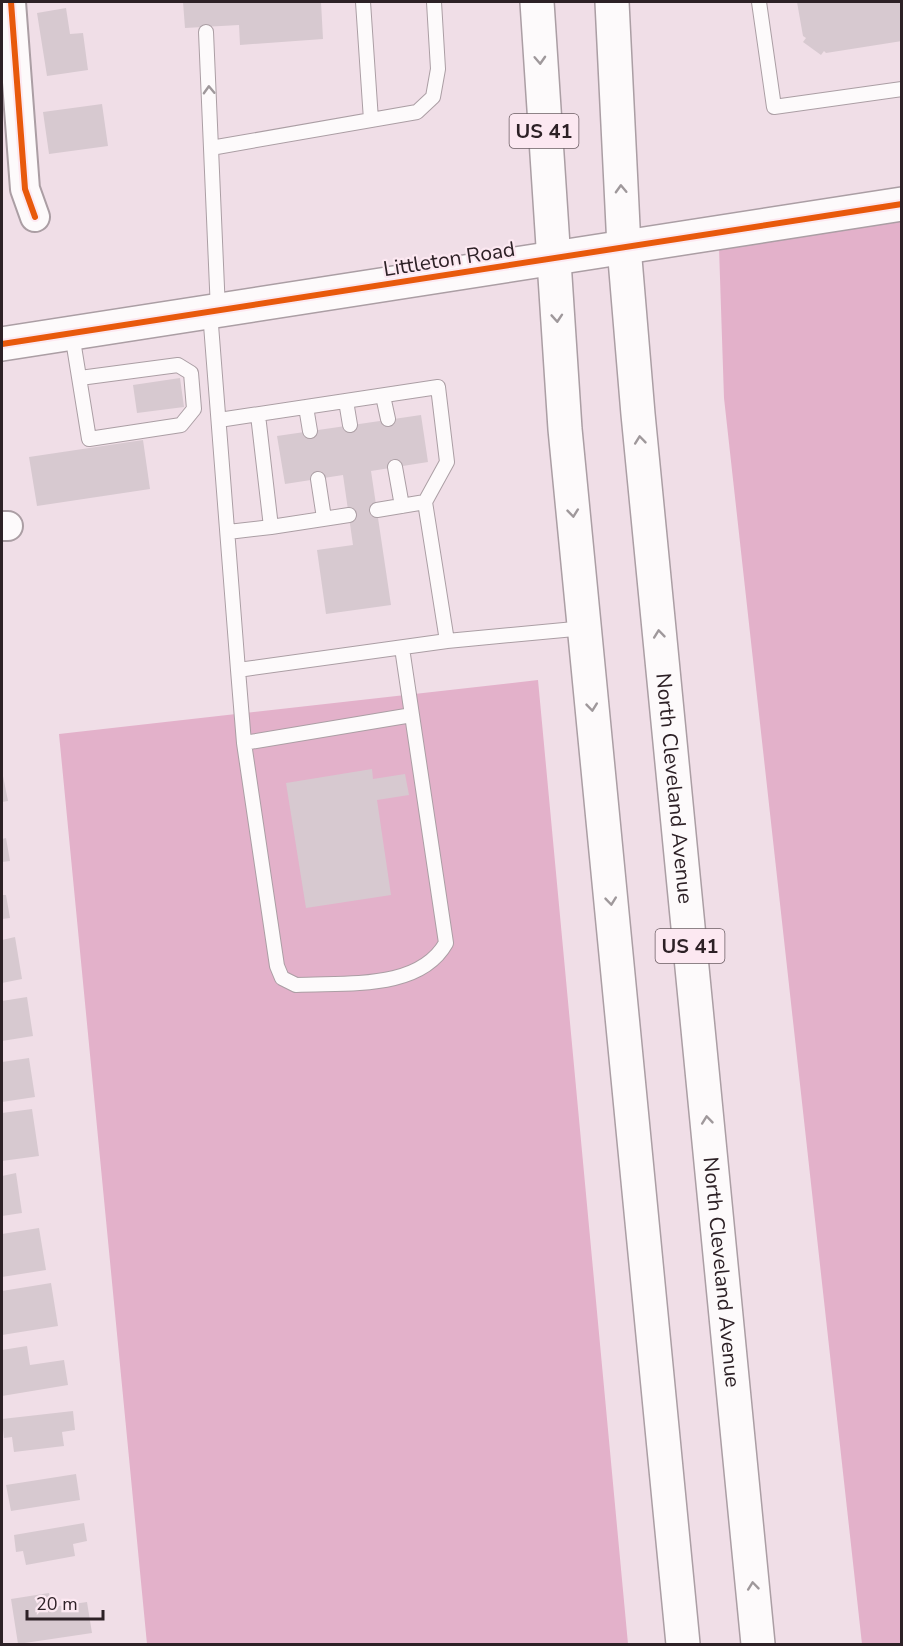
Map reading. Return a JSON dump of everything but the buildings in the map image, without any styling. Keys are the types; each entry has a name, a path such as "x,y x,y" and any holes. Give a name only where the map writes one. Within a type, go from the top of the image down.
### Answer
{"main road":[{"name":"US 41","path":"537,2 565,429 683,1644"},
{"name":"North Cleveland Avenue","path":"612,2 624,247 758,1644"},
{"name":"Littleton Road","path":"2,344 902,204"}],"street":[{"path":"11,2 25,189 35,217"}],"lane":[{"path":"363,2 371,120"},
{"path":"211,148 417,112 433,97 438,69 435,2"},
{"path":"759,2 774,107 902,89"},
{"path":"206,32 216,389 244,743 277,966 282,978 296,985 398,979 426,967 440,955 446,943 402,648"},
{"path":"72,333 89,439 182,425 194,409 191,373 178,365 80,378"},
{"path":"219,420 438,387 447,462 424,502 447,641"},
{"path":"192,392 216,389"},
{"path":"383,396 388,419"},
{"path":"346,401 350,425"},
{"path":"306,407 310,431"},
{"path":"258,414 271,527"},
{"path":"395,467 402,506"},
{"path":"318,479 324,518"},
{"path":"377,510 424,502"},
{"path":"228,531 349,515"},
{"path":"238,670 447,641 585,628"},
{"path":"244,743 412,715"}],"shaded area":[{"path":"901,219 901,1644 862,1644 724,398 719,248"},
{"path":"538,680 628,1644 147,1644 59,734"}],"cycle path":[{"path":"11,2 25,189 35,217"},
{"path":"2,344 902,204"}]}
